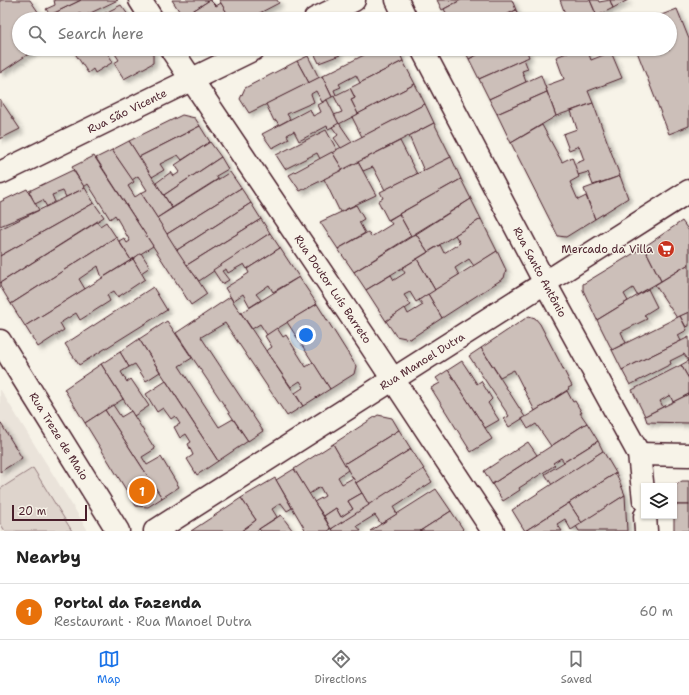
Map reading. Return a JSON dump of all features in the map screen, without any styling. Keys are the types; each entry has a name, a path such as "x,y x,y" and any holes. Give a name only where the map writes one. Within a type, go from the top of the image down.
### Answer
{"street":[{"path":"140,0 148,12"},
{"path":"329,12 354,0"},
{"path":"397,0 403,12"},
{"name":"Rua Doutor Luís Barreto","path":"175,56 190,80 393,379 493,531"},
{"name":"Rua São Vicente","path":"0,174 240,56"},
{"name":"Rua Santo Antônio","path":"426,56 545,282 639,454 642,483"},
{"name":"Rua Manoel Dutra","path":"155,531 689,191"},
{"name":"Rua Treze de Maio","path":"0,341 118,531"},
{"path":"639,454 689,455"},
{"path":"645,519 646,531"}],"shaded area":[{"path":"0,389 87,529 87,531 0,531"},
{"path":"33,468 72,531 5,531 0,523 0,489"}],"building":[{"path":"0,0 30,0 38,12 12,12 12,56 26,56 0,73"},
{"path":"54,0 81,0 56,12 48,12 46,9 55,5"},
{"path":"81,0 118,0 93,12 56,12"},
{"path":"172,0 210,0 191,12 180,12"},
{"path":"210,0 216,6 221,3 227,12 191,12"},
{"path":"219,0 277,0 279,3 262,12 227,12"},
{"path":"437,0 461,0 442,10"},
{"path":"461,0 512,0 516,10 512,12 446,12 444,9"},
{"path":"560,0 590,0 595,12 564,12"},
{"path":"590,0 598,0 599,2 610,0 613,8 605,12 595,12"},
{"path":"610,0 628,0 613,8"},
{"path":"121,5 126,12 107,12"},
{"path":"677,9 689,39 689,126 669,134 639,56 677,56 677,12 669,12"},
{"path":"77,56 109,56 113,62 95,73 93,69 88,73"},
{"path":"116,56 153,56 153,63 124,79 114,63 119,60"},
{"path":"308,56 319,78 309,83 297,61"},
{"path":"316,56 337,56 319,63"},
{"path":"362,56 401,56 403,61 360,83 356,75 339,84 341,87 334,90 336,95 332,97 322,76"},
{"path":"468,56 475,56 469,59"},
{"path":"475,56 529,57 479,79 469,59"},
{"path":"590,56 591,60 601,56 613,56 622,78 588,91 593,103 556,116 545,86 564,79 556,57"},
{"path":"524,59 528,69 522,71 526,82 489,99 479,79"},
{"path":"297,61 309,83 249,113 240,99 245,88"},
{"path":"403,61 415,84 358,114 351,100 355,98 350,88"},
{"path":"541,75 547,92 497,114 489,99"},
{"path":"322,76 332,97 322,102 316,91 311,94 314,102 287,114 290,119 279,125 276,120 274,121 266,104"},
{"path":"415,84 425,104 362,137 352,117"},
{"path":"350,88 355,98 351,100 358,114 339,124 334,115 342,112 334,96"},
{"path":"547,92 556,116 511,143 497,114"},
{"path":"0,99 20,129 0,139"},
{"path":"327,100 339,124 328,129 327,126 299,141 294,131 287,135 289,139 272,148 262,134 310,109 313,116 321,112 318,105"},
{"path":"593,103 620,176 593,185 588,172 578,175 574,164 584,160 579,146 569,150 563,134 577,129 571,111"},
{"path":"425,104 434,123 343,170 332,152"},
{"path":"182,115 195,118 200,126 139,157 129,141"},
{"path":"339,123 352,142 341,148 334,138 338,135 332,127"},
{"path":"434,123 451,157 424,171 409,136"},
{"path":"542,125 562,162 572,157 579,177 570,182 578,200 586,196 595,219 566,237 558,236 511,143"},
{"path":"200,126 210,142 182,160 178,155 160,164 164,170 152,177 139,157"},
{"path":"326,130 337,150 320,159 317,153 285,169 276,155"},
{"path":"129,141 172,208 157,218 141,193 147,190 138,176 132,180 112,150"},
{"path":"400,141 417,174 385,190 373,167 363,171 358,162"},
{"path":"210,142 221,157 164,195 156,183 171,172 174,176 180,172 175,165"},
{"path":"112,150 134,182 128,186 135,197 141,193 207,294 191,305 96,158"},
{"path":"332,152 343,170 300,191 289,175"},
{"path":"94,156 153,246 131,260 119,241 124,238 127,243 130,241 115,215 110,219 88,184 84,187 72,167"},
{"path":"221,157 228,169 216,176 218,179 172,208 164,195"},
{"path":"451,157 461,179 388,220 378,201 383,198 380,192"},
{"path":"358,162 376,195 340,212 324,179"},
{"path":"73,170 85,188 66,197 63,191 52,195 55,202 47,207 43,200 35,204 29,191"},
{"path":"230,172 241,188 167,234 157,218"},
{"path":"620,176 628,198 595,219 584,189"},
{"path":"461,179 471,199 411,236 399,214"},
{"path":"85,188 94,203 0,256 0,229"},
{"path":"241,188 251,203 177,250 167,234"},
{"path":"27,189 39,210 0,226 0,202"},
{"path":"471,199 481,219 428,252 416,234"},
{"path":"94,203 104,217 0,283 0,256"},
{"path":"251,203 261,219 187,265 177,250"},
{"path":"356,205 364,219 359,222 365,233 338,249 320,222"},
{"path":"399,214 411,236 354,272 338,249 368,232 371,237 392,224 389,220"},
{"path":"261,219 270,233 199,281 187,265"},
{"path":"481,219 497,251 474,266 469,259 455,268 459,275 435,290 417,259 440,245 444,253 460,243 455,235"},
{"path":"682,221 689,231 689,264 661,281 644,247"},
{"path":"97,222 100,226 106,222 116,237 11,304 0,286 0,283"},
{"path":"270,233 280,248 247,269 244,264 228,273 226,269 222,271 229,280 222,284 213,270"},
{"path":"416,234 428,252 366,290 354,272"},
{"path":"116,237 131,260 102,278 98,266 79,279 85,289 25,326 11,304"},
{"path":"644,247 661,281 637,295 633,288 624,294 628,301 597,320 583,290 583,284"},
{"path":"280,248 299,277 273,292 269,285 256,294 261,300 250,307 243,294 233,301 225,288 249,273 247,269"},
{"path":"497,251 506,270 504,278 442,318 428,294"},
{"path":"141,253 150,267 141,273 133,259"},
{"path":"133,259 145,279 118,297 114,291 107,295 110,301 80,320 76,313 60,323 64,330 38,347 25,326"},
{"path":"417,259 435,290 416,302 410,292 404,295 411,305 386,321 366,290 391,275 394,280 405,273 402,268"},
{"path":"689,264 689,312 677,318 655,285"},
{"path":"299,277 317,304 267,335 260,324 252,329 241,313"},
{"path":"153,287 167,310 79,365 65,344"},
{"path":"648,289 657,307 644,315 647,319 621,332 626,343 612,350 597,320"},
{"path":"428,294 442,318 410,339 396,336 386,321 405,308 408,314 423,305 419,300"},
{"path":"230,297 303,406 287,416 225,323 201,337 263,431 248,441 176,333"},
{"path":"317,304 356,366 354,374 330,389 287,322"},
{"path":"689,312 689,326 686,327 680,316"},
{"path":"529,316 535,318 540,324 572,386 535,411 514,370 500,377 481,348"},
{"path":"680,316 687,330 678,335 681,341 622,370 612,350"},
{"path":"167,321 192,358 179,366 219,427 233,419 248,441 218,461 139,339"},
{"path":"277,328 283,337 286,335 306,367 313,362 330,389 303,406 295,393 304,387 300,381 291,387 266,351 272,347 265,336"},
{"path":"689,337 689,361 684,354 670,361 671,364 630,385 622,370"},
{"path":"139,339 160,372 146,381 135,364 129,367 120,352"},
{"path":"481,348 525,417 509,427 504,419 509,416 469,356"},
{"path":"120,352 129,367 121,372 127,382 131,379 149,406 134,416 101,364"},
{"path":"462,361 477,384 481,381 492,399 488,403 499,420 485,428 448,370"},
{"path":"689,361 689,379 681,365"},
{"path":"101,364 123,399 85,423 64,389"},
{"path":"681,365 689,379 689,394 673,402 670,395 660,401 663,407 645,416 632,390"},
{"path":"448,370 492,439 471,452 431,388 440,383 436,378"},
{"path":"166,381 218,461 197,475 187,459 193,455 188,444 191,442 186,434 180,438 174,427 180,424 175,416 171,419 163,408 157,412 146,394"},
{"path":"567,391 573,402 575,401 582,413 580,413 587,423 551,446 536,424 528,429 522,419"},
{"path":"689,394 689,423 647,422 645,416"},
{"path":"113,405 121,417 131,411 155,449 142,457 147,465 161,457 179,487 162,498 105,410"},
{"path":"105,410 162,498 148,507 136,506 85,423"},
{"path":"378,415 392,418 399,430 344,464 333,444"},
{"path":"0,422 22,458 0,472"},
{"path":"587,423 598,441 564,462 561,458 553,463 555,465 519,488 520,490 503,501 492,484"},
{"path":"399,430 411,449 356,483 344,464"},
{"path":"598,441 603,451 552,485 545,474"},
{"path":"528,442 537,455 492,484 484,471"},
{"path":"333,444 348,470 338,477 342,484 353,478 362,493 348,501 353,509 341,517 336,508 324,516 314,502 325,496 320,487 309,494 294,469"},
{"path":"411,449 424,469 369,505 356,483"},
{"path":"603,451 616,473 525,531 512,510"},
{"path":"294,469 331,529 328,531 306,531 276,480"},
{"path":"424,469 432,482 393,507 397,514 381,524 375,515 357,526 361,531 333,531 332,528"},
{"path":"616,473 625,495 582,523 569,503"},
{"path":"275,478 292,508 287,511 281,503 272,509 277,517 256,531 241,531 256,520 241,498"},
{"path":"682,481 689,481 689,505 677,505 677,484"},
{"path":"436,489 451,511 420,531 370,531"},
{"path":"362,493 369,505 331,529 324,516 336,508 341,517 353,509 348,501"},
{"path":"625,495 627,531 579,531 576,526"},
{"path":"241,498 256,520 241,531 191,531"},
{"path":"569,503 582,523 571,530 565,519 557,524 562,531 525,531"},
{"path":"677,505 689,505 689,531 674,531 674,519 677,519"},
{"path":"451,511 463,529 461,531 420,531"},
{"path":"281,515 293,531 261,531 259,529"}],"place":[{"name":"Mercado da Villa","path":"666,249"},
{"name":"Portal da Fazenda","path":"142,491"}]}
